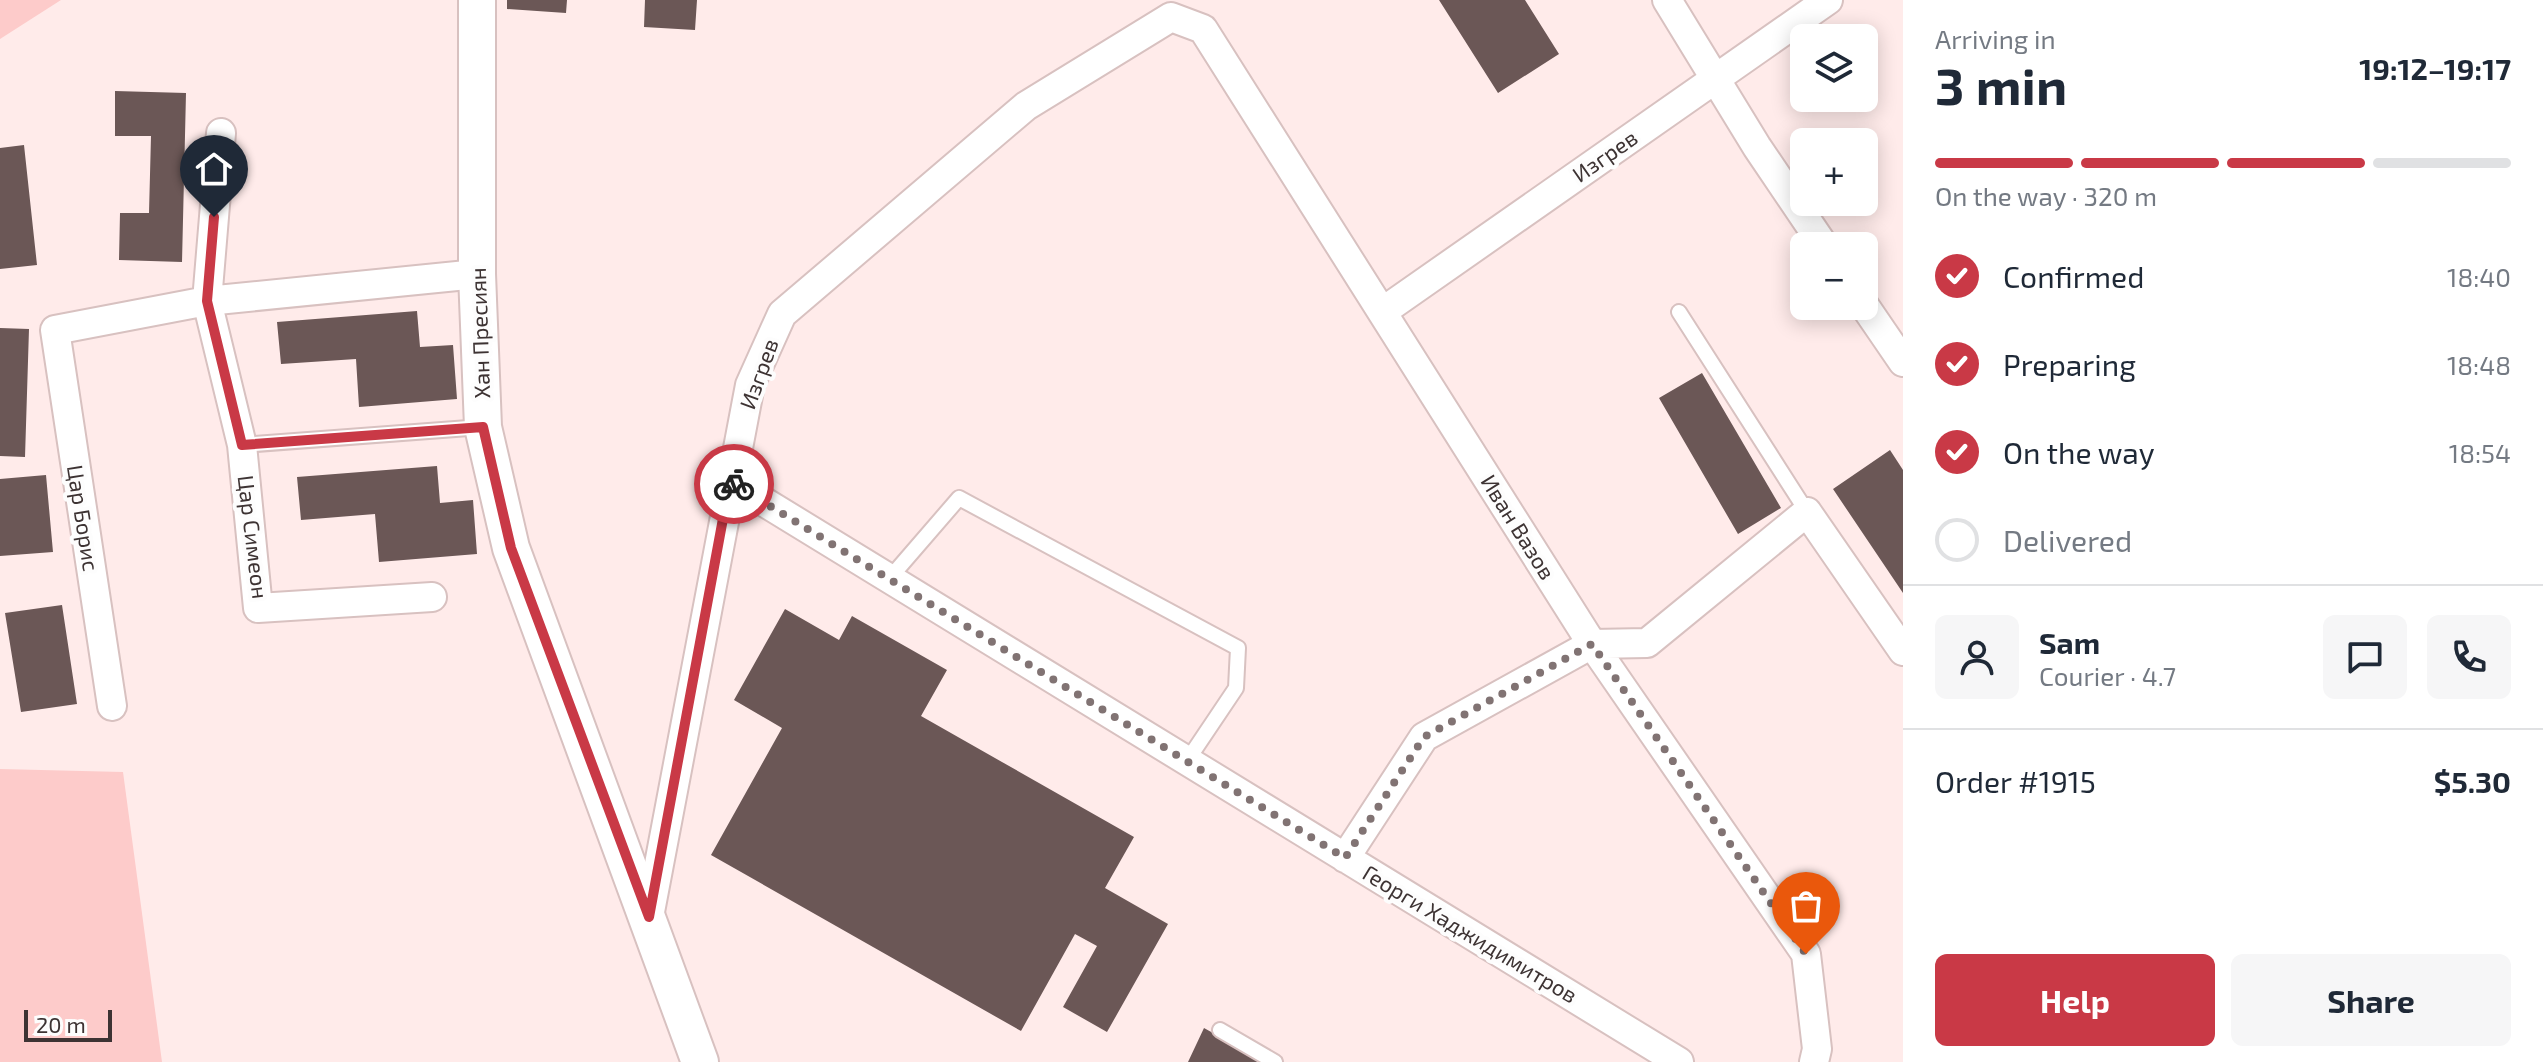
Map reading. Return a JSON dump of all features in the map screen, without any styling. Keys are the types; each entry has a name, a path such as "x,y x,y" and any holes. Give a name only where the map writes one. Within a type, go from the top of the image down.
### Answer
{"street":[{"name":"Хан Пресиян","path":"477,0 477,274 483,427 511,548 700,1062"},
{"path":"1667,0 1757,147 1815,232"},
{"name":"Изгрев","path":"1382,312 1828,0"},
{"name":"Изгрев","path":"649,917 750,385 782,314 1026,106 1171,17"},
{"name":"Иван Вазов","path":"1171,17 1203,29 1592,644 1806,954 1817,1049 1814,1062"},
{"name":"Цар Симеон","path":"221,133 207,301 242,445 258,608 432,597"},
{"path":"207,301 477,274"},
{"name":"Цар Борис","path":"112,706 55,330 207,301"},
{"path":"1874,320 1903,362"},
{"name":"Георги Хаджидимитров","path":"730,481 1679,1062"},
{"path":"1345,858 1424,737 1592,644 1647,643 1807,512 1903,651"}],"lane":[{"path":"1679,312 1807,512"},
{"path":"242,445 483,427"},
{"path":"889,579 959,498 1238,648 1236,688 1187,761"},
{"path":"1220,1030 1275,1062"}],"shaded area":[{"path":"0,0 61,0 0,39"},
{"path":"0,769 123,772 162,1062 0,1062"}],"building":[{"path":"507,0 567,0 566,13 507,9"},
{"path":"645,0 697,0 695,30 644,27"},
{"path":"1439,0 1525,0 1559,54 1498,93"},
{"path":"115,91 186,93 182,262 119,260 120,213 149,213 151,136 115,136"},
{"path":"24,145 37,265 0,269 0,148"},
{"path":"417,311 420,347 453,345 457,399 359,407 356,359 281,364 277,322"},
{"path":"0,328 29,329 25,457 0,456"},
{"path":"1702,373 1781,508 1738,534 1659,398"},
{"path":"1890,450 1903,470 1903,593 1833,489"},
{"path":"437,466 440,503 473,500 477,554 379,562 375,514 301,520 297,477"},
{"path":"46,475 53,552 0,556 0,479"},
{"path":"62,605 77,704 21,712 5,613"},
{"path":"785,609 839,640 852,616 947,670 921,716 1134,837 1105,888 1168,924 1107,1032 1063,1007 1097,946 1075,934 1021,1031 711,855 782,728 734,700"},
{"path":"1204,1028 1265,1062 1188,1062"}],"way so far":[{"path":"734,484 1345,858 1424,737 1592,644 1806,954"}],"route":[{"path":"214,217 207,301 242,445 483,427 511,548 649,917 730,481 734,484"}]}
